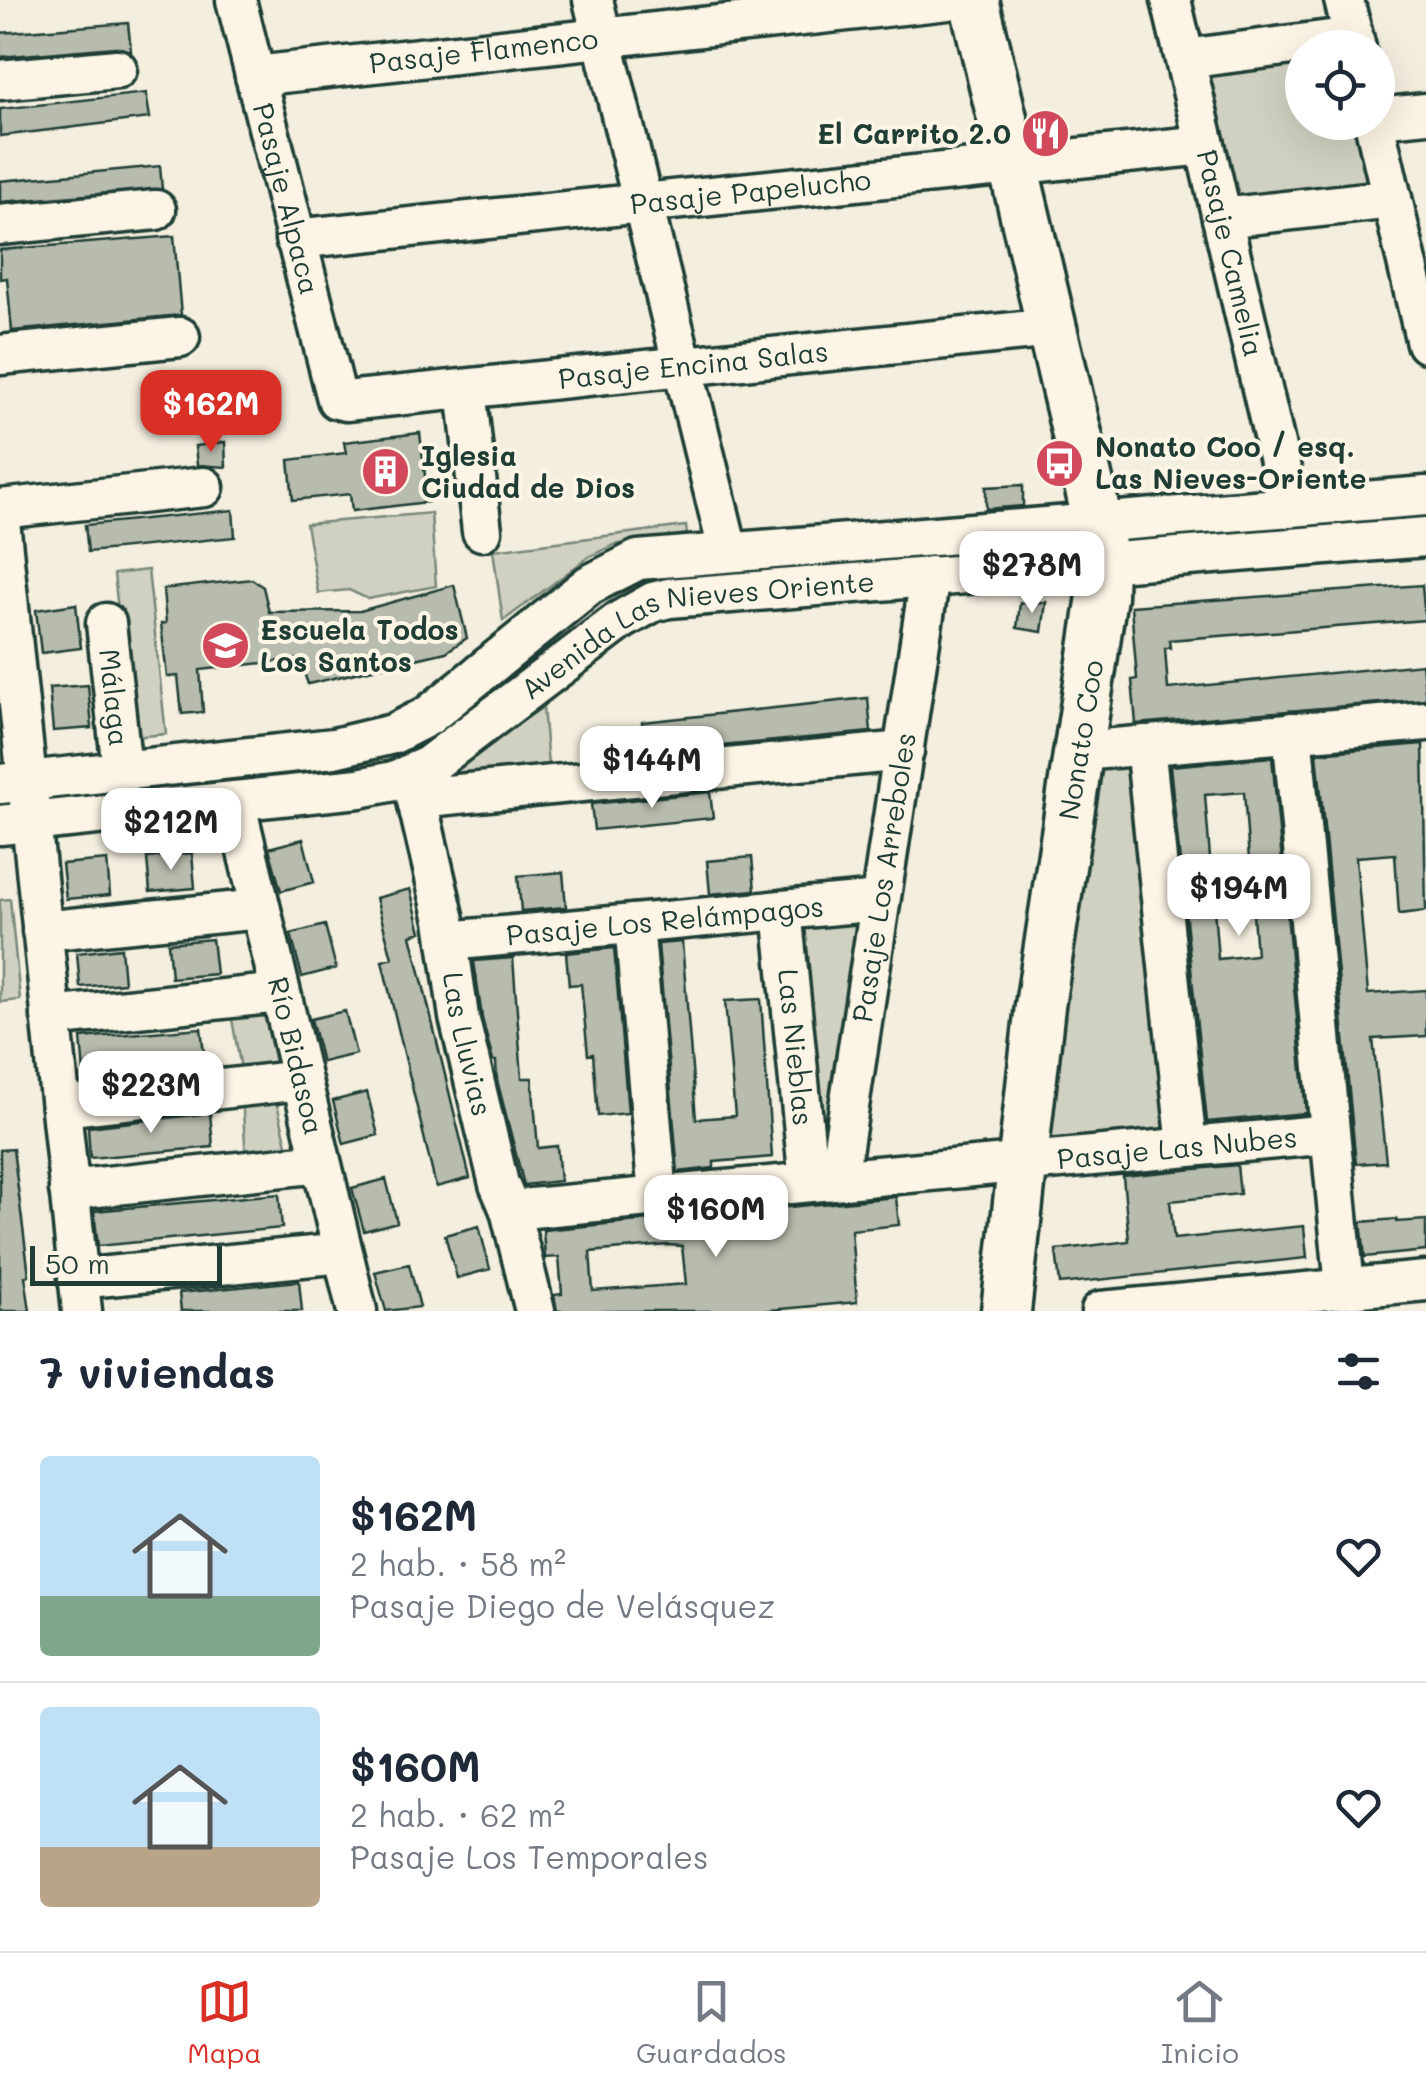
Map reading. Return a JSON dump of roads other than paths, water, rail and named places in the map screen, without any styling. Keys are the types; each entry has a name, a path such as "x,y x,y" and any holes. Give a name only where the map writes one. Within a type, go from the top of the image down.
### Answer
{"main road":[{"name":"Nonato Coo","path":"974,0 1100,543 1102,596 1040,1006 1006,1311"}],"street":[{"name":"Pasaje Alpaca","path":"236,0 337,399"},
{"path":"593,0 728,550"},
{"name":"Pasaje Flamenco","path":"256,76 948,0"},
{"name":"Pasaje Camelia","path":"1171,0 1290,508"},
{"path":"1344,0 1351,30"},
{"path":"1185,60 1285,49"},
{"path":"0,80 117,69"},
{"path":"1395,117 1426,113"},
{"path":"1380,140 1426,343"},
{"name":"Pasaje Papelucho","path":"295,239 1205,145"},
{"path":"1222,218 1392,199"},
{"path":"0,226 156,210"},
{"name":"Pasaje Encina Salas","path":"337,399 1052,328"},
{"path":"0,355 180,337"},
{"path":"466,388 482,531"},
{"path":"0,509 204,487"},
{"name":"Avenida Las Nieves Oriente","path":"15,824 377,786 414,786 444,755 620,620 653,602 930,576 1290,508 1426,496"},
{"path":"0,521 15,824 42,931 80,1295 342,1253"},
{"name":"Avenida Las Nieves Oriente","path":"13,782 353,746 393,734 428,716 606,574 653,557 728,550 1426,538"},
{"name":"Pasaje Los Arreboles","path":"823,1180 880,901 930,576"},
{"name":"Málaga","path":"106,623 122,770"},
{"path":"1080,750 1426,721"},
{"path":"1292,732 1345,1288"},
{"path":"1144,745 1187,1147"},
{"path":"414,786 904,752"},
{"name":"Las Lluvias","path":"414,786 448,941 459,1017 499,1184 510,1210 535,1311"},
{"name":"Río Bidasoa","path":"234,801 357,1311"},
{"name":"Pasaje Los Relámpagos","path":"448,941 880,901"},
{"path":"42,931 260,909"},
{"name":"Las Nieblas","path":"782,910 823,1180"},
{"path":"634,924 658,1196"},
{"path":"52,1017 280,993"},
{"path":"61,1106 301,1080"},
{"name":"Pasaje Las Nubes","path":"510,1210 1330,1134"},
{"path":"69,1190 321,1163"},
{"path":"1101,1311 1426,1281"}],"place":[{"name":"El Carrito 2.0","path":"1046,134"},
{"name":"Nonato Coo / esq. Las Nieves-Oriente","path":"1060,463"},
{"name":"Iglesia Ciudad de Dios","path":"386,472"},
{"name":"Escuela Todos Los Santos","path":"225,646"}]}
